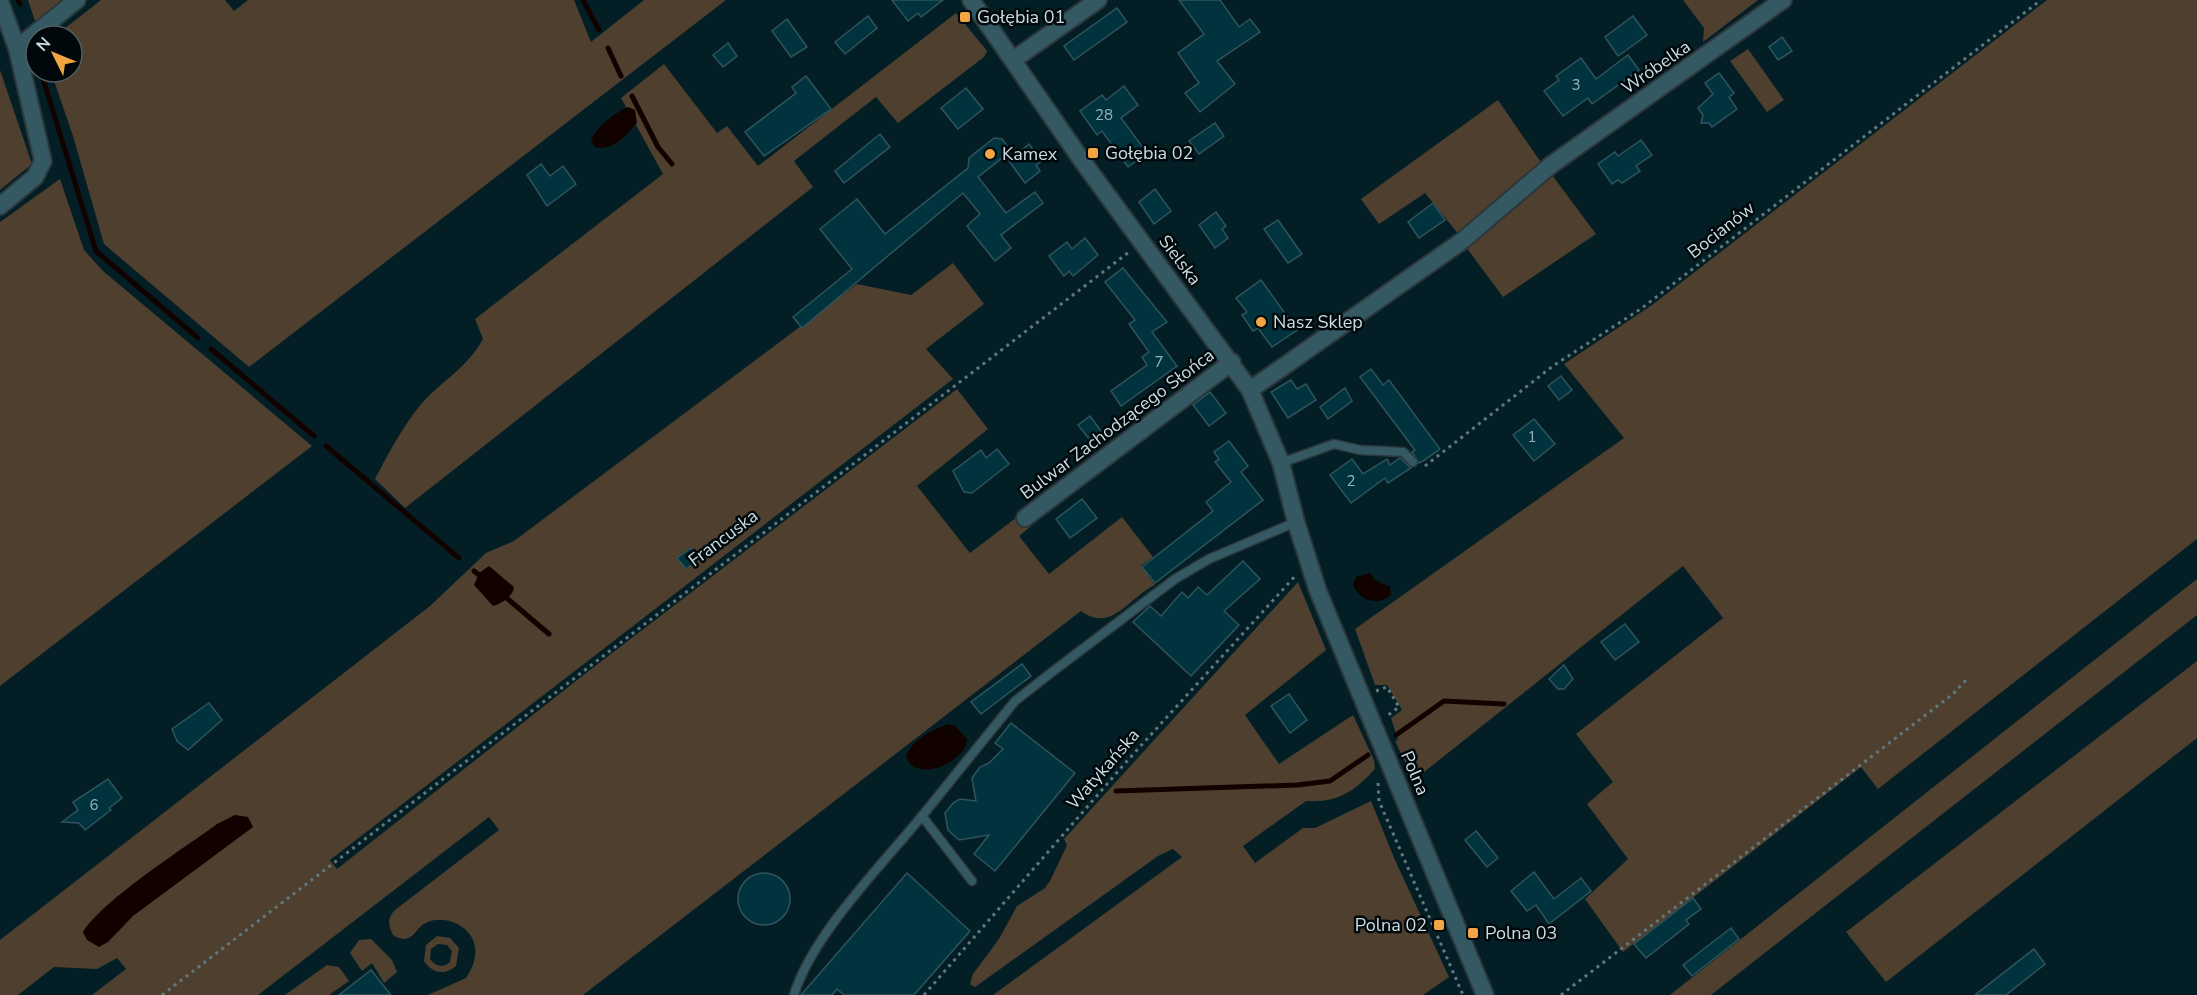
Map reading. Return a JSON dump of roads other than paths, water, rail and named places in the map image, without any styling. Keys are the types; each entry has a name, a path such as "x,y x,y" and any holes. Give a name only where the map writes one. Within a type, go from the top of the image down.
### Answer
{"street":[{"path":"17,48 77,0"},
{"name":"Sielska","path":"971,0 1083,162 1232,362 1250,390 1281,463 1310,567"},
{"path":"1013,60 1098,0"},
{"name":"Wróbelka","path":"1250,390 1462,241 1551,165 1783,0"},
{"path":"0,2 17,48 43,161 35,177 0,206"},
{"name":"Bulwar Zachodzącego Słońca","path":"1025,518 1232,362"},
{"name":"Polna","path":"1310,567 1485,995"}],"lane":[{"path":"1281,463 1334,444 1360,450 1403,452 1413,462"},
{"path":"794,995 798,981 820,941 1015,701 1175,579 1209,559 1296,522"},
{"path":"922,816 972,880"}],"waterway":[{"path":"18,0 20,4"},
{"path":"583,0 599,30"},
{"path":"608,48 621,76"},
{"path":"45,84 96,251 198,338"},
{"path":"632,96 658,147 672,164"},
{"path":"211,349 314,436"},
{"path":"326,446 459,558"},
{"path":"474,571 484,579"},
{"path":"502,594 549,634"},
{"path":"1396,735 1444,701 1504,704"},
{"path":"1116,791 1297,785 1330,781 1368,755"}],"place":[{"name":"Gołębia 01","path":"965,17"},
{"name":"Gołębia 02","path":"1093,153"},
{"name":"Kamex","path":"990,154"},
{"name":"Nasz Sklep","path":"1261,322"},
{"name":"Polna 02","path":"1439,925"},
{"name":"Polna 03","path":"1473,933"}]}
